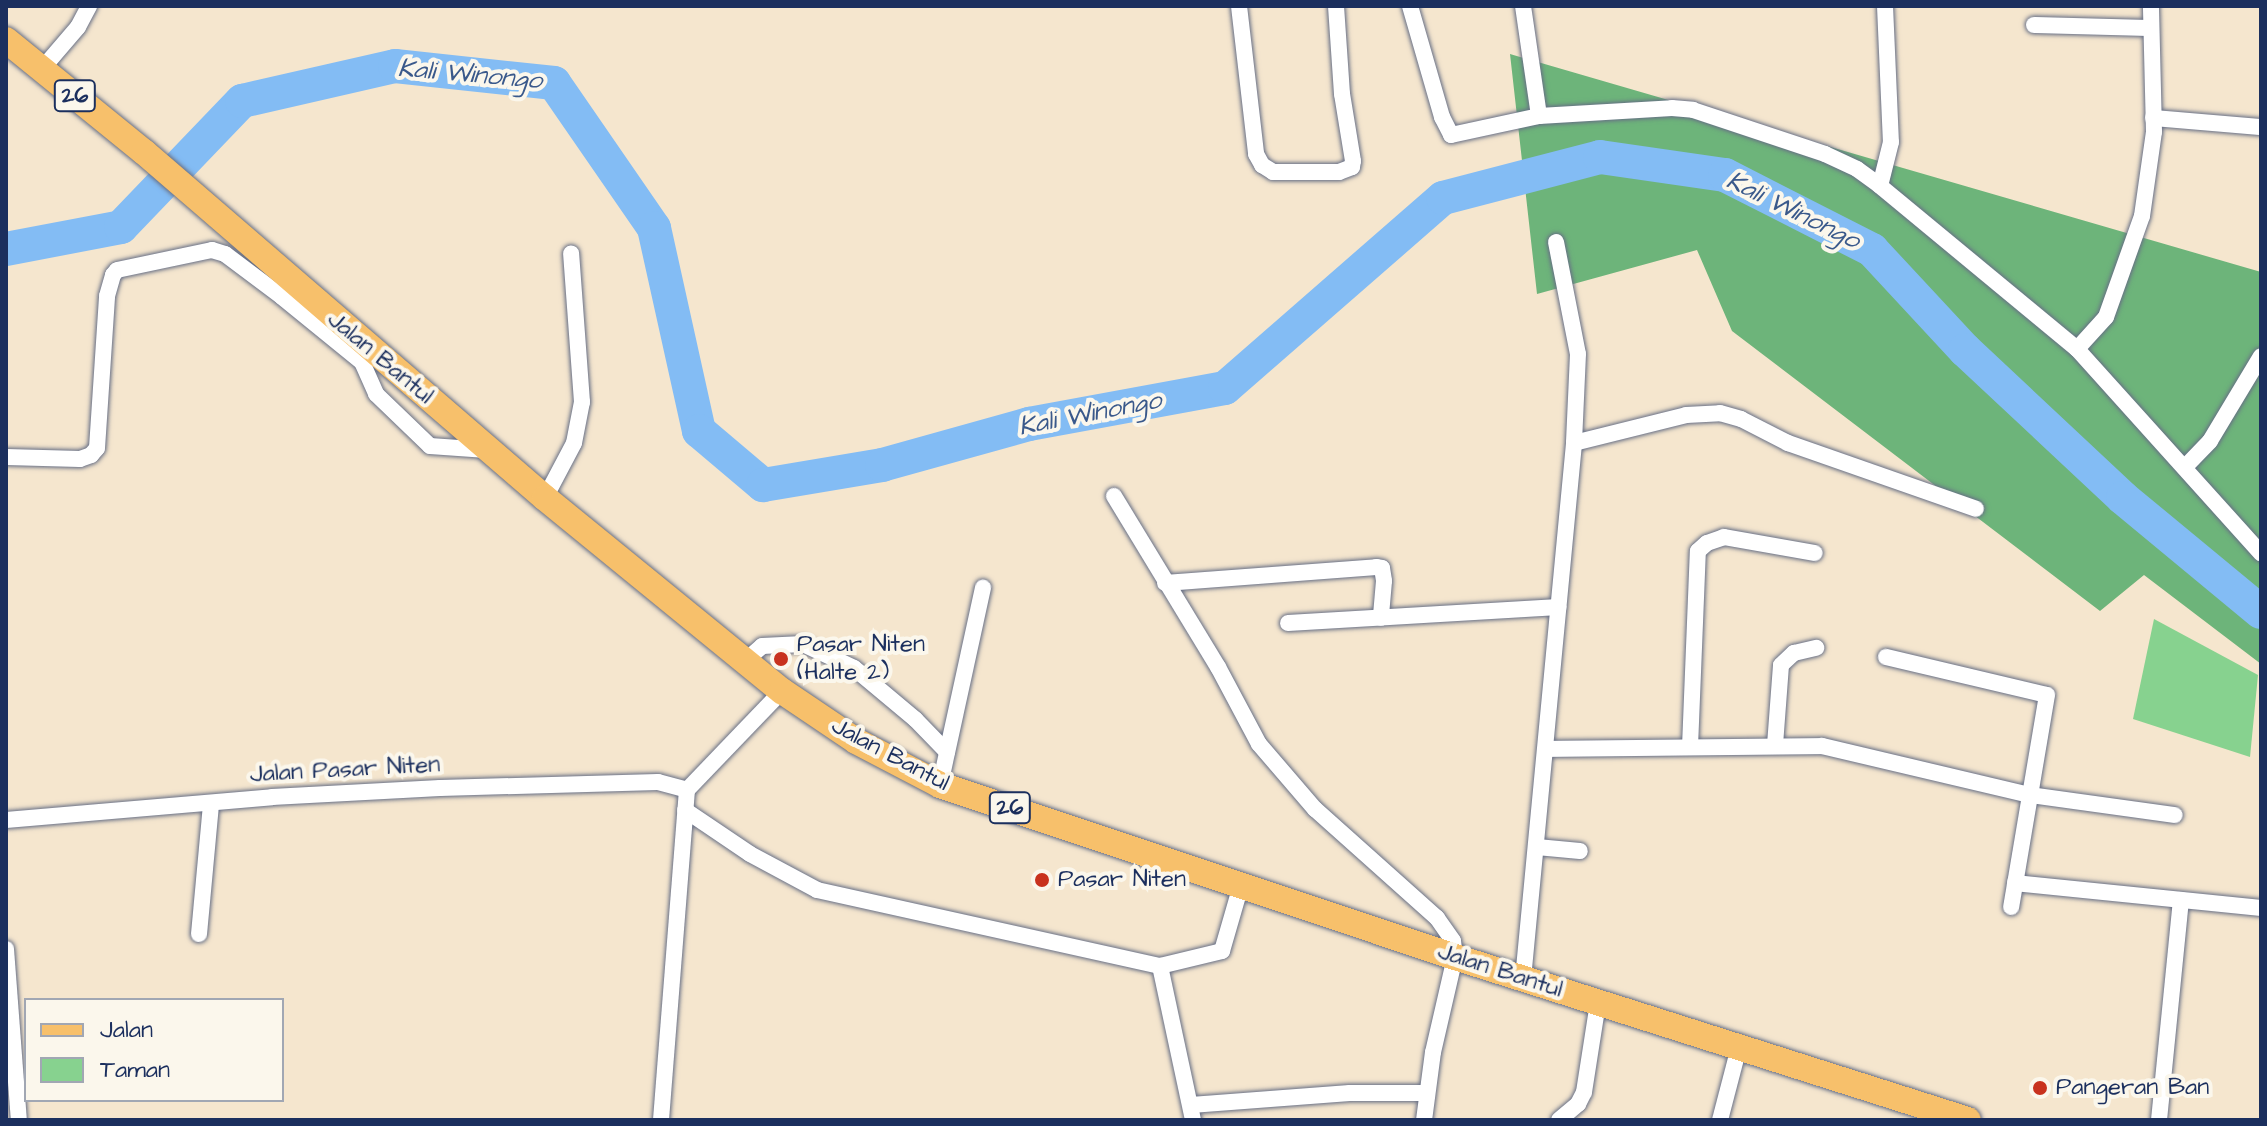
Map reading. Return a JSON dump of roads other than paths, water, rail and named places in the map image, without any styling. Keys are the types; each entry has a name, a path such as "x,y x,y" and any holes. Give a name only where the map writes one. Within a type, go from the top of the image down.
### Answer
{"main road":[{"name":"Jalan Bantul","path":"6,40 48,62 367,357 489,450 782,691 856,741 940,785 1455,957 1968,1120"}],"street":[{"path":"48,62 78,27 89,6"},
{"path":"1239,6 1256,154 1262,165 1273,172 1339,172 1352,167 1353,161 1342,94 1336,6"},
{"path":"1410,6 1448,133 1539,116 1672,108 1693,110 1825,154 1857,169 2077,349 2261,553"},
{"path":"1523,6 1539,116"},
{"path":"1880,186 1891,142 1885,6"},
{"path":"2077,349 2106,317 2142,216 2151,164 2153,118 2151,6"},
{"path":"2034,25 2150,28"},
{"path":"2153,118 2261,127"},
{"path":"1523,979 1574,443 1578,354 1556,242"},
{"path":"6,457 80,459 97,448 107,296 117,270 205,250 225,254 367,357 376,394 430,446 489,450"},
{"path":"545,498 574,443 582,402 571,253"},
{"path":"2185,467 2210,441 2261,356"},
{"path":"1574,443 1686,415 1720,413 1741,419 1788,443 1976,509"},
{"path":"1114,496 1218,667 1259,744 1315,809 1437,918 1453,941 1455,957 1426,1093 1424,1120"},
{"path":"1690,747 1698,551 1707,543 1724,537 1753,539 1815,553"},
{"path":"1165,583 1376,567 1382,568 1384,581 1381,618"},
{"path":"940,785 983,588"},
{"path":"1288,623 1559,607"},
{"path":"745,661 762,646 803,644 854,668 915,719 947,752"},
{"path":"1775,745 1781,665 1794,653 1816,648"},
{"path":"1886,657 2047,695 2011,907"},
{"path":"661,1120 687,790 782,691"},
{"path":"1547,749 1775,745 1844,749 2030,795 2175,815"},
{"name":"Jalan Pasar Niten","path":"6,820 440,788 658,782 687,790"},
{"path":"199,934 211,804"},
{"path":"685,810 750,854 817,890 1160,966 1222,951 1241,885"},
{"path":"1537,847 1580,851"},
{"path":"2015,883 2261,908"},
{"path":"2159,1120 2181,900"},
{"path":"6,949 19,1120"},
{"path":"1160,966 1192,1112 1336,1094 1426,1093"},
{"path":"1559,1120 1578,1104 1584,1092 1598,1003"},
{"path":"1720,1120 1739,1047"}],"waterway":[{"name":"Kali Winongo","path":"6,249 121,227 242,101 395,66 554,83 654,228 699,431 763,485 882,465 1029,424 1225,388 1443,198 1600,157 1725,175 1872,250 1965,350 2123,498 2261,612"}],"place":[{"name":"Pasar Niten (Halte 2)","path":"781,659"},
{"name":"Pasar Niten","path":"1042,880"},
{"name":"Pangeran Ban","path":"2040,1088"}]}
